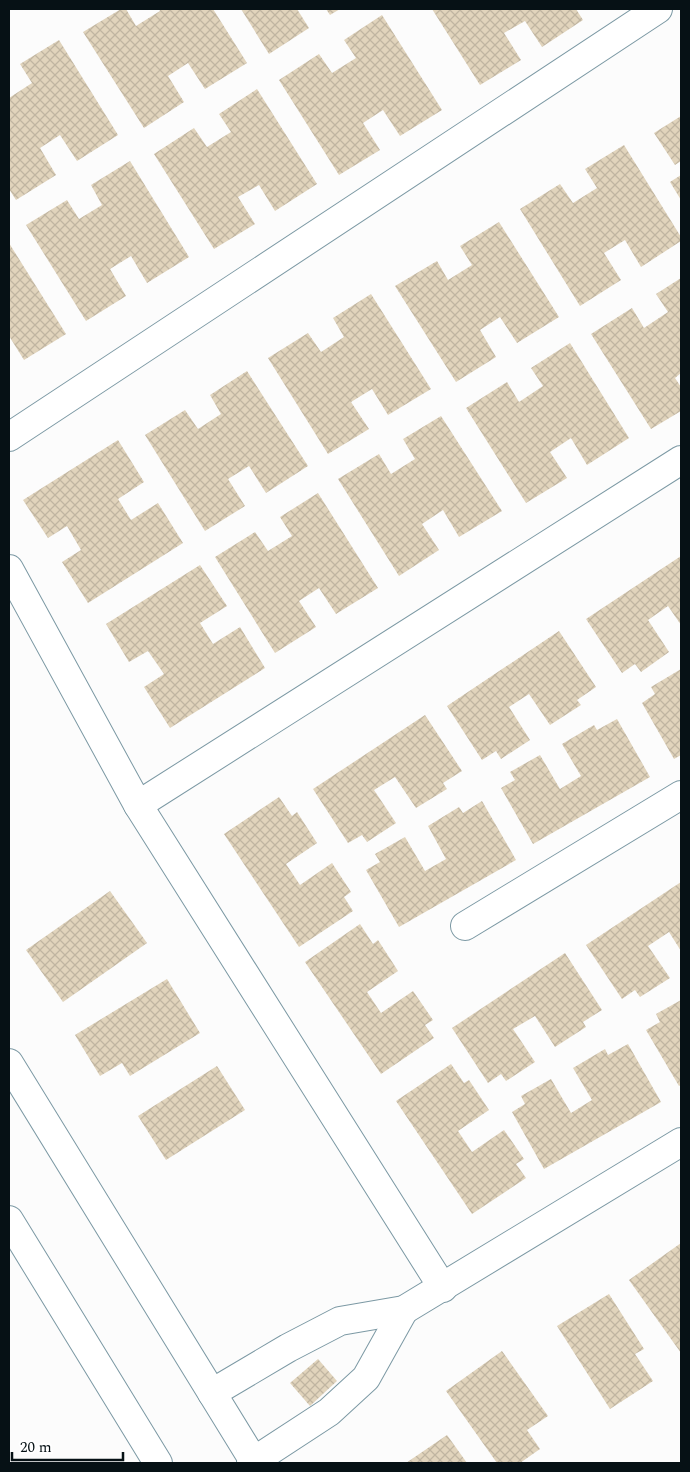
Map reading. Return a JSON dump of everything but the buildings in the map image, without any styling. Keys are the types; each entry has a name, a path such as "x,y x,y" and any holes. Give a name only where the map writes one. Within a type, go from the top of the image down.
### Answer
{"street":[{"path":"9,437 658,9"},
{"path":"138,805 681,460"},
{"path":"9,568 138,805 443,1288"},
{"path":"465,926 681,794"},
{"path":"9,1063 253,1463 329,1412 366,1378 404,1310"},
{"path":"212,1393 288,1348 340,1321 404,1310 681,1142"},
{"path":"9,1220 19,1259 158,1463"}]}
